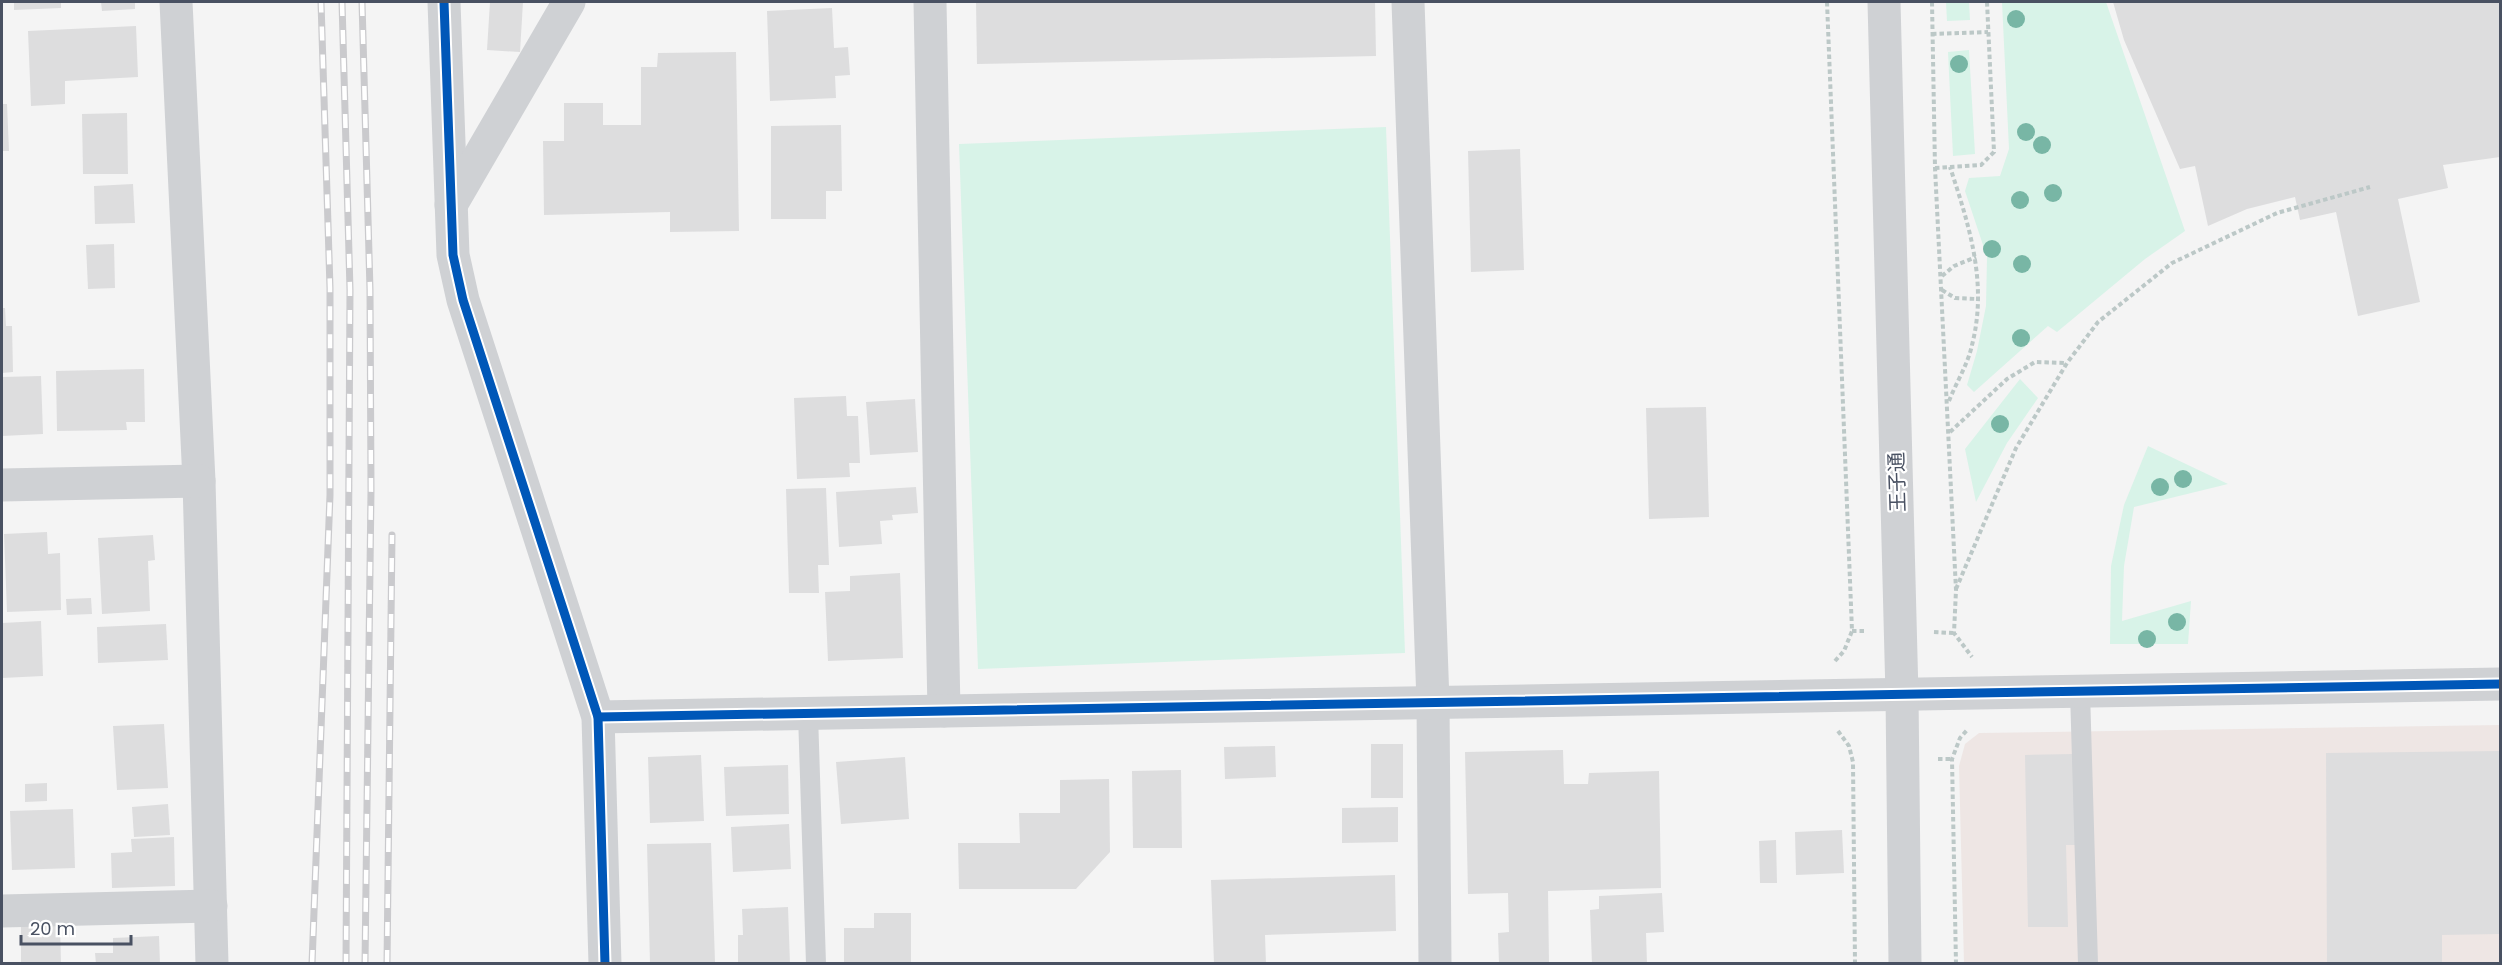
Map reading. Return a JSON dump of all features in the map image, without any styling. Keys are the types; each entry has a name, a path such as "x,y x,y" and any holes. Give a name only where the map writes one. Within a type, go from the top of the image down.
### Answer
{"street":[{"path":"176,2 199,480 212,963"},
{"path":"444,2 453,255 463,300 598,717 605,963"},
{"path":"451,205 569,2"},
{"path":"930,2 944,711"},
{"path":"1408,2 1433,702 1435,963"},
{"name":"王子通","path":"1884,2 1902,694 1905,963"},
{"path":"2,485 199,480"},
{"path":"598,717 2500,684"},
{"path":"2,911 211,906"}],"lane":[{"path":"2080,692 2088,963"},
{"path":"808,714 816,963"}],"path":[{"path":"1827,2 1852,631 1844,651 1835,660 1836,696 1838,732 1849,746 1853,762 1855,963"},
{"path":"1932,2 1935,168 1956,590 1954,633 1971,657 1983,657"},
{"path":"1935,168 1981,165 1994,152 1987,2"},
{"path":"1932,34 1988,32"},
{"path":"1948,402 1972,345 1978,299 1976,257 1950,167"},
{"path":"1956,590 2016,448 2067,363 2098,322 2172,262 2277,213 2370,187"},
{"path":"1941,277 1954,266 1976,257"},
{"path":"1941,290 1955,298 1978,299"},
{"path":"1949,432 2007,379 2035,362 2067,363"},
{"path":"1956,963 1952,759 1960,738 1969,727"}],"shaded area":[{"path":"2500,725 2500,963 1964,964 1959,766 1965,744 1979,733"}],"green space":[{"path":"1946,2 1969,2 1970,20 1947,21"},
{"path":"2002,2 2106,2 2185,231 2145,259 2057,332 2048,326 1974,392 1967,385 1986,306 1987,257 1965,191 1969,178 2000,176 2009,149"},
{"path":"1969,50 1975,154 1953,156 1948,52"},
{"path":"1386,127 1405,653 978,669 959,144"},
{"path":"2020,379 2038,398 2007,443 1976,502 1965,449"},
{"path":"2148,446 2228,484 2134,507 2124,566 2122,621 2191,601 2188,644 2110,644 2111,566 2124,505"}],"building":[{"path":"14,2 61,2 61,8 14,10"},
{"path":"101,2 135,2 135,9 102,11"},
{"path":"490,2 523,2 520,52 487,50"},
{"path":"976,2 1375,2 1376,56 977,64"},
{"path":"2113,2 2500,2 2500,157 2443,165 2448,188 2398,199 2420,302 2358,316 2336,212 2300,220 2295,197 2247,209 2208,226 2195,166 2180,169 2124,40"},
{"path":"832,8 834,48 848,47 850,75 835,76 836,98 770,101 767,11"},
{"path":"136,26 138,77 65,81 65,104 31,106 28,31"},
{"path":"736,52 739,231 670,232 670,212 544,215 543,141 564,141 564,103 603,103 603,125 641,125 641,67 657,67 658,53"},
{"path":"2,104 7,104 9,151 2,151"},
{"path":"127,113 128,174 83,174 82,114"},
{"path":"841,125 842,191 826,191 826,219 771,219 771,126"},
{"path":"1520,149 1524,270 1471,272 1468,151"},
{"path":"133,184 135,223 95,224 94,186"},
{"path":"114,244 115,288 88,289 86,245"},
{"path":"2,308 5,308 6,326 12,326 13,372 2,373"},
{"path":"144,369 145,422 126,422 127,430 57,431 56,371"},
{"path":"41,376 43,434 2,436 2,377"},
{"path":"846,396 847,416 858,416 860,463 849,463 850,477 797,479 794,398"},
{"path":"915,399 918,452 870,455 866,402"},
{"path":"1706,407 1709,517 1649,519 1646,408"},
{"path":"916,487 918,513 892,515 893,520 880,521 882,544 839,547 836,492"},
{"path":"826,488 829,565 818,565 819,593 789,593 786,489"},
{"path":"47,532 48,554 60,553 61,610 7,612 4,534"},
{"path":"153,535 155,560 148,561 150,611 102,614 98,538"},
{"path":"900,573 903,658 828,661 825,592 850,591 850,576"},
{"path":"91,598 92,614 67,615 66,599"},
{"path":"41,621 43,676 2,678 2,623"},
{"path":"166,624 168,660 98,663 97,627"},
{"path":"164,724 168,788 117,790 113,726"},
{"path":"1371,744 1403,744 1403,798 1371,798"},
{"path":"1275,746 1276,777 1225,779 1224,747"},
{"path":"1563,750 1564,784 1588,784 1589,773 1659,771 1661,888 1548,891 1549,964 1499,964 1498,933 1509,932 1508,893 1468,894 1465,752"},
{"path":"2500,751 2500,934 2442,935 2442,963 2327,964 2326,753"},
{"path":"2074,754 2076,845 2066,845 2068,927 2028,927 2025,755"},
{"path":"701,755 704,821 650,823 648,757"},
{"path":"905,757 909,819 841,824 836,762"},
{"path":"788,765 789,814 726,816 724,767"},
{"path":"1181,770 1182,848 1133,848 1132,771"},
{"path":"1109,779 1110,852 1076,889 959,889 958,843 1020,843 1019,813 1060,813 1060,780"},
{"path":"47,783 47,801 25,802 25,784"},
{"path":"168,804 170,835 134,837 132,807"},
{"path":"1398,807 1398,842 1342,843 1342,808"},
{"path":"73,809 75,868 12,870 10,811"},
{"path":"789,824 791,869 733,872 731,827"},
{"path":"1842,830 1844,873 1796,875 1795,832"},
{"path":"174,837 175,886 112,888 111,853 132,852 131,839"},
{"path":"1776,840 1777,883 1760,883 1759,841"},
{"path":"711,843 715,962 650,964 647,844"},
{"path":"1395,875 1396,931 1265,935 1266,964 1214,964 1211,880"},
{"path":"1662,893 1664,932 1646,933 1647,964 1592,964 1590,910 1599,909 1599,896"},
{"path":"788,907 790,964 738,964 738,935 743,935 742,909"},
{"path":"874,913 911,913 911,963 844,964 844,928 874,928"},
{"path":"21,924 60,924 61,964 21,964"},
{"path":"159,936 160,964 96,964 95,953 113,953 113,938"}],"railway":[{"path":"312,964 330,495 330,288 321,2"},
{"path":"342,2 350,290 346,964"},
{"path":"362,2 370,290 371,490 365,964"},
{"path":"387,964 392,535"}],"cycle path":[{"path":"444,2 453,255 463,300 598,717 605,964"},
{"path":"598,717 2500,684"}]}
